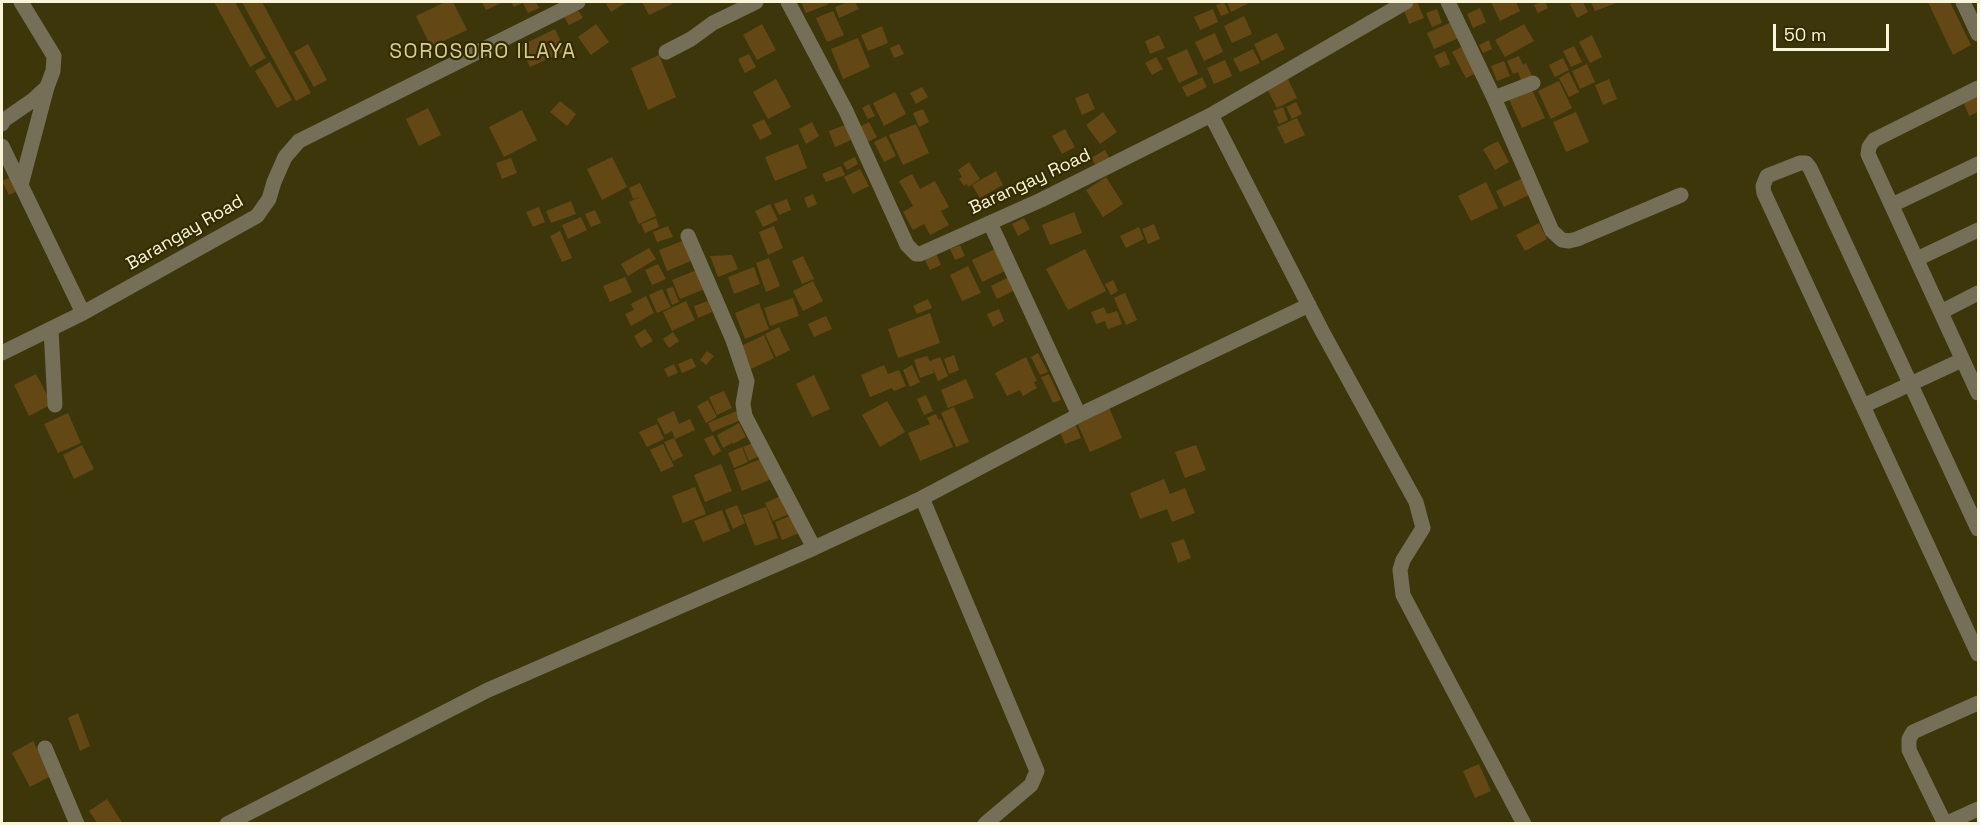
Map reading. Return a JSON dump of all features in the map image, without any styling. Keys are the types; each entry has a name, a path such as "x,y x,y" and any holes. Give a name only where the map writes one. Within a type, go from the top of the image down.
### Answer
{"street":[{"path":"21,2 54,56 53,72 21,185"},
{"name":"Barangay Road","path":"2,353 83,313 257,216 269,199 285,157 299,141 578,2"},
{"path":"666,52 691,39 713,23 756,2"},
{"name":"Barangay Road","path":"788,2 846,111 908,245 916,254 925,253 990,223 1211,115 1406,2"},
{"path":"1448,2 1494,98 1552,231 1562,240 1577,239 1681,195"},
{"path":"1963,2 1978,34"},
{"path":"1494,98 1533,83"},
{"path":"2,124 4,120 47,87"},
{"path":"1978,88 1874,140 1869,147 1868,154 1941,312 1969,362 1978,393"},
{"path":"1211,115 1309,305 1416,502 1423,528 1403,560 1400,570 1404,595 1524,824"},
{"path":"2,146 83,313"},
{"path":"1978,529 1810,168 1806,163 1800,163 1767,176 1763,186 1764,193 1863,406 1974,632 1978,654"},
{"path":"1892,205 1978,164"},
{"path":"990,223 1079,415"},
{"path":"1917,259 1978,230"},
{"path":"688,236 733,340 747,381 743,404 745,416 814,548"},
{"path":"1941,312 1978,293"},
{"path":"227,824 488,690 814,548 922,498 1079,415 1309,305"},
{"path":"51,329 55,405"},
{"path":"1863,406 1909,384 1969,362"},
{"path":"922,498 1037,771 1031,785 985,824"},
{"path":"1978,703 1913,732 1909,739 1909,750 1945,824 1978,809"},
{"path":"45,748 77,824"}],"building":[{"path":"214,2 235,2 266,58 250,67"},
{"path":"242,2 262,2 311,93 296,101"},
{"path":"445,2 453,2 467,30 431,47 416,16"},
{"path":"482,2 500,2 501,3 486,10"},
{"path":"511,2 536,2 539,8 528,13 523,3 514,7"},
{"path":"605,2 627,2 611,12"},
{"path":"642,2 671,2 672,4 649,15"},
{"path":"801,2 828,2 829,4 806,13"},
{"path":"855,2 859,9 839,18 835,7"},
{"path":"1224,2 1229,13 1221,16 1216,5"},
{"path":"1227,2 1249,2 1249,3 1231,12"},
{"path":"1417,2 1424,18 1409,24 1403,7"},
{"path":"1491,2 1516,2 1520,11 1500,21"},
{"path":"1545,2 1548,8 1538,13 1534,5"},
{"path":"1583,2 1588,12 1577,18 1570,4"},
{"path":"1591,2 1619,2 1595,11"},
{"path":"1928,2 1950,2 1971,45 1953,55"},
{"path":"1480,8 1486,22 1473,28 1467,14"},
{"path":"1213,9 1218,22 1200,30 1194,17"},
{"path":"1437,9 1442,23 1432,27 1426,13"},
{"path":"578,10 583,18 569,25 564,17"},
{"path":"833,11 844,35 827,42 816,18"},
{"path":"1244,16 1252,34 1232,43 1224,26"},
{"path":"1454,21 1461,37 1434,49 1427,33"},
{"path":"596,24 609,42 591,55 578,37"},
{"path":"762,24 776,50 757,60 743,35"},
{"path":"1524,24 1534,41 1505,57 1495,40"},
{"path":"882,26 888,43 868,51 861,35"},
{"path":"555,29 565,51 530,67 520,46"},
{"path":"1215,33 1223,52 1204,61 1195,42"},
{"path":"1277,33 1285,49 1262,61 1254,44"},
{"path":"1159,35 1165,48 1150,54 1145,41"},
{"path":"1592,35 1602,57 1590,63 1579,42"},
{"path":"858,38 870,67 843,79 831,49"},
{"path":"1489,40 1492,49 1483,53 1479,45"},
{"path":"308,44 327,80 314,87 294,52"},
{"path":"899,44 904,54 894,58 890,48"},
{"path":"1465,45 1479,72 1466,78 1452,52"},
{"path":"1574,46 1582,62 1571,67 1563,51"},
{"path":"1187,49 1198,74 1179,83 1167,58"},
{"path":"1253,49 1260,63 1240,72 1233,59"},
{"path":"1445,51 1450,64 1440,68 1434,56"},
{"path":"749,54 756,67 745,73 738,59"},
{"path":"659,55 676,97 648,110 631,68"},
{"path":"1519,56 1523,65 1526,63 1532,76 1521,80 1518,72 1513,74 1507,61"},
{"path":"1156,57 1163,69 1152,75 1145,63"},
{"path":"1563,58 1569,70 1555,77 1549,65"},
{"path":"1225,60 1232,76 1214,84 1207,68"},
{"path":"1504,61 1510,76 1497,81 1491,66"},
{"path":"270,62 292,100 277,108 255,71"},
{"path":"1587,64 1595,82 1580,89 1572,71"},
{"path":"1569,72 1579,92 1569,97 1559,78"},
{"path":"1286,75 1297,98 1277,108 1265,85"},
{"path":"1202,77 1207,87 1187,97 1182,87"},
{"path":"776,79 791,107 768,119 753,92"},
{"path":"1609,79 1617,99 1603,105 1595,85"},
{"path":"1559,81 1572,108 1551,119 1538,91"},
{"path":"1530,85 1545,118 1522,128 1507,95"},
{"path":"922,87 928,97 916,104 910,93"},
{"path":"1978,89 1978,112 1969,116 1961,96"},
{"path":"895,92 906,114 884,126 873,103"},
{"path":"1088,93 1095,109 1082,115 1075,98"},
{"path":"560,101 576,114 567,126 550,112"},
{"path":"1296,102 1302,114 1292,119 1286,107"},
{"path":"869,104 875,116 868,119 862,108"},
{"path":"1283,107 1288,120 1279,124 1273,111"},
{"path":"428,108 441,135 419,146 406,119"},
{"path":"923,109 929,122 919,127 913,113"},
{"path":"522,110 537,140 504,157 489,127"},
{"path":"1103,112 1117,132 1100,144 1086,125"},
{"path":"1576,112 1589,142 1566,152 1553,122"},
{"path":"1297,118 1305,135 1285,144 1277,127"},
{"path":"764,119 772,134 760,140 752,125"},
{"path":"812,122 819,136 806,144 799,129"},
{"path":"869,122 877,137 865,144 856,129"},
{"path":"916,124 929,153 903,165 889,135"},
{"path":"845,125 851,140 835,147 829,131"},
{"path":"1065,129 1075,147 1062,154 1052,136"},
{"path":"886,136 896,156 884,162 874,142"},
{"path":"1498,141 1509,162 1495,170 1483,149"},
{"path":"798,144 807,168 775,181 765,157"},
{"path":"1105,150 1111,161 1097,168 1091,158"},
{"path":"612,157 627,187 602,200 587,169"},
{"path":"855,157 858,164 847,170 843,163"},
{"path":"511,158 517,173 502,179 496,163"},
{"path":"969,162 980,179 968,187 967,184 964,186 959,179 962,177 958,170"},
{"path":"841,166 845,175 826,182 822,174"},
{"path":"860,169 869,186 853,194 844,177"},
{"path":"996,171 1003,185 980,198 972,185"},
{"path":"912,174 920,189 935,181 949,207 941,211 949,225 930,235 924,224 913,230 903,212 913,206 899,181"},
{"path":"15,175 22,189 9,195 2,181"},
{"path":"1106,177 1123,204 1103,217 1086,190"},
{"path":"1525,177 1533,193 1504,207 1496,191"},
{"path":"1486,182 1498,208 1471,221 1458,196"},
{"path":"640,183 656,216 639,224 629,202 640,197 633,199 629,188"},
{"path":"813,194 817,204 808,208 804,198"},
{"path":"787,199 791,210 779,215 774,204"},
{"path":"571,201 576,214 551,223 546,211"},
{"path":"770,204 778,220 763,227 755,211"},
{"path":"539,207 545,222 533,227 526,212"},
{"path":"595,210 601,223 591,227 585,214"},
{"path":"1074,212 1082,233 1050,245 1042,225"},
{"path":"581,217 587,230 568,239 562,225"},
{"path":"656,218 659,227 645,233 641,224"},
{"path":"1024,218 1030,229 1018,236 1012,224"},
{"path":"1539,223 1547,239 1525,251 1516,235"},
{"path":"1154,224 1160,239 1148,244 1142,229"},
{"path":"668,226 673,237 657,242 653,232"},
{"path":"774,226 783,248 768,255 759,232"},
{"path":"1139,227 1144,239 1126,248 1120,236"},
{"path":"560,231 572,258 562,262 550,236"},
{"path":"685,240 693,260 667,271 659,250"},
{"path":"960,245 965,256 955,260 950,249"},
{"path":"649,248 656,259 628,276 621,264"},
{"path":"997,248 1007,270 982,282 972,260"},
{"path":"1085,249 1106,291 1068,310 1046,269"},
{"path":"935,251 941,265 930,270 923,256"},
{"path":"732,255 738,269 718,277 710,256"},
{"path":"803,256 814,279 802,284 792,261"},
{"path":"769,258 780,286 766,292 756,263"},
{"path":"658,264 666,279 652,285 645,270"},
{"path":"968,266 981,293 962,301 950,275"},
{"path":"754,267 760,284 734,294 728,277"},
{"path":"699,269 707,288 680,299 672,280"},
{"path":"1011,276 1017,289 997,299 991,286"},
{"path":"625,277 632,292 610,302 603,286"},
{"path":"1113,280 1118,291 1111,295 1105,284"},
{"path":"813,281 823,301 803,311 793,291"},
{"path":"673,287 679,302 672,305 666,289"},
{"path":"662,289 671,307 657,313 649,295"},
{"path":"1125,293 1137,320 1126,325 1114,298"},
{"path":"646,296 654,313 631,326 625,314 634,310 631,304"},
{"path":"793,298 799,316 770,326 764,308"},
{"path":"928,299 932,308 917,314 913,306"},
{"path":"686,301 695,320 672,331 663,312"},
{"path":"708,301 712,312 698,318 694,306"},
{"path":"759,303 769,329 745,339 735,313"},
{"path":"1104,307 1107,314 1117,311 1122,324 1108,329 1105,321 1096,324 1091,312"},
{"path":"999,309 1004,321 993,327 987,314"},
{"path":"930,313 940,343 898,358 888,329"},
{"path":"826,316 832,329 814,337 808,324"},
{"path":"779,327 790,350 776,357 765,334"},
{"path":"645,329 653,341 641,348 634,336"},
{"path":"673,332 679,341 669,348 663,339"},
{"path":"764,335 774,358 751,369 741,346"},
{"path":"707,351 714,356 706,365 700,360"},
{"path":"1038,353 1048,372 1040,375 1031,357"},
{"path":"954,355 959,370 949,374 944,359"},
{"path":"927,356 930,361 940,357 948,376 938,381 932,366 934,373 920,378 914,360"},
{"path":"1026,357 1037,381 1034,382 1037,388 1023,396 1020,390 1007,396 995,373"},
{"path":"692,358 696,367 682,373 678,364"},
{"path":"674,364 678,373 668,377 664,369"},
{"path":"884,365 888,374 899,370 906,386 894,391 892,388 870,397 861,375"},
{"path":"912,365 920,382 910,387 903,370"},
{"path":"36,374 52,404 29,416 14,385"},
{"path":"1049,374 1061,400 1053,403 1041,377"},
{"path":"814,375 830,409 812,417 796,384"},
{"path":"966,379 974,398 948,408 941,390"},
{"path":"724,391 732,408 717,415 709,397"},
{"path":"926,395 933,411 924,415 917,399"},
{"path":"708,400 717,417 706,423 697,406"},
{"path":"887,401 905,432 880,447 862,415"},
{"path":"1108,405 1122,438 1090,452 1076,420"},
{"path":"954,407 969,442 956,447 941,413"},
{"path":"739,410 743,419 712,432 708,423"},
{"path":"674,411 679,424 690,419 695,430 675,439 672,431 665,435 657,419"},
{"path":"68,413 81,443 58,453 44,424"},
{"path":"936,414 939,420 941,419 953,447 920,461 908,433 930,424 927,418"},
{"path":"1074,421 1081,438 1065,444 1058,427"},
{"path":"739,423 746,437 733,444 729,437 732,443 723,448 717,435"},
{"path":"657,424 664,439 647,447 639,432"},
{"path":"713,435 721,451 713,456 704,439"},
{"path":"674,438 683,456 673,461 664,442"},
{"path":"755,442 761,455 749,461 743,447"},
{"path":"663,444 674,466 661,472 650,450"},
{"path":"82,445 94,469 74,479 63,455"},
{"path":"1196,445 1206,470 1185,478 1175,452"},
{"path":"742,447 748,462 734,468 728,453"},
{"path":"763,458 772,479 742,491 734,470"},
{"path":"721,464 732,491 705,502 694,475"},
{"path":"1164,479 1170,494 1185,488 1195,513 1172,522 1167,509 1140,519 1130,493"},
{"path":"695,487 706,514 683,523 672,496"},
{"path":"783,495 791,513 773,521 765,503"},
{"path":"737,505 745,523 733,529 725,510"},
{"path":"766,507 778,538 755,546 743,515"},
{"path":"722,510 730,531 703,542 694,521"},
{"path":"792,515 799,533 782,540 775,522"},
{"path":"1184,539 1191,558 1178,563 1171,543"},
{"path":"78,713 90,746 80,751 68,718"},
{"path":"33,741 51,776 30,787 12,753"},
{"path":"1479,764 1491,791 1475,798 1463,771"},
{"path":"107,799 123,824 98,824 89,811"}],"district":[{"name":"SOROSORO ILAYA","path":"483,52"}]}
